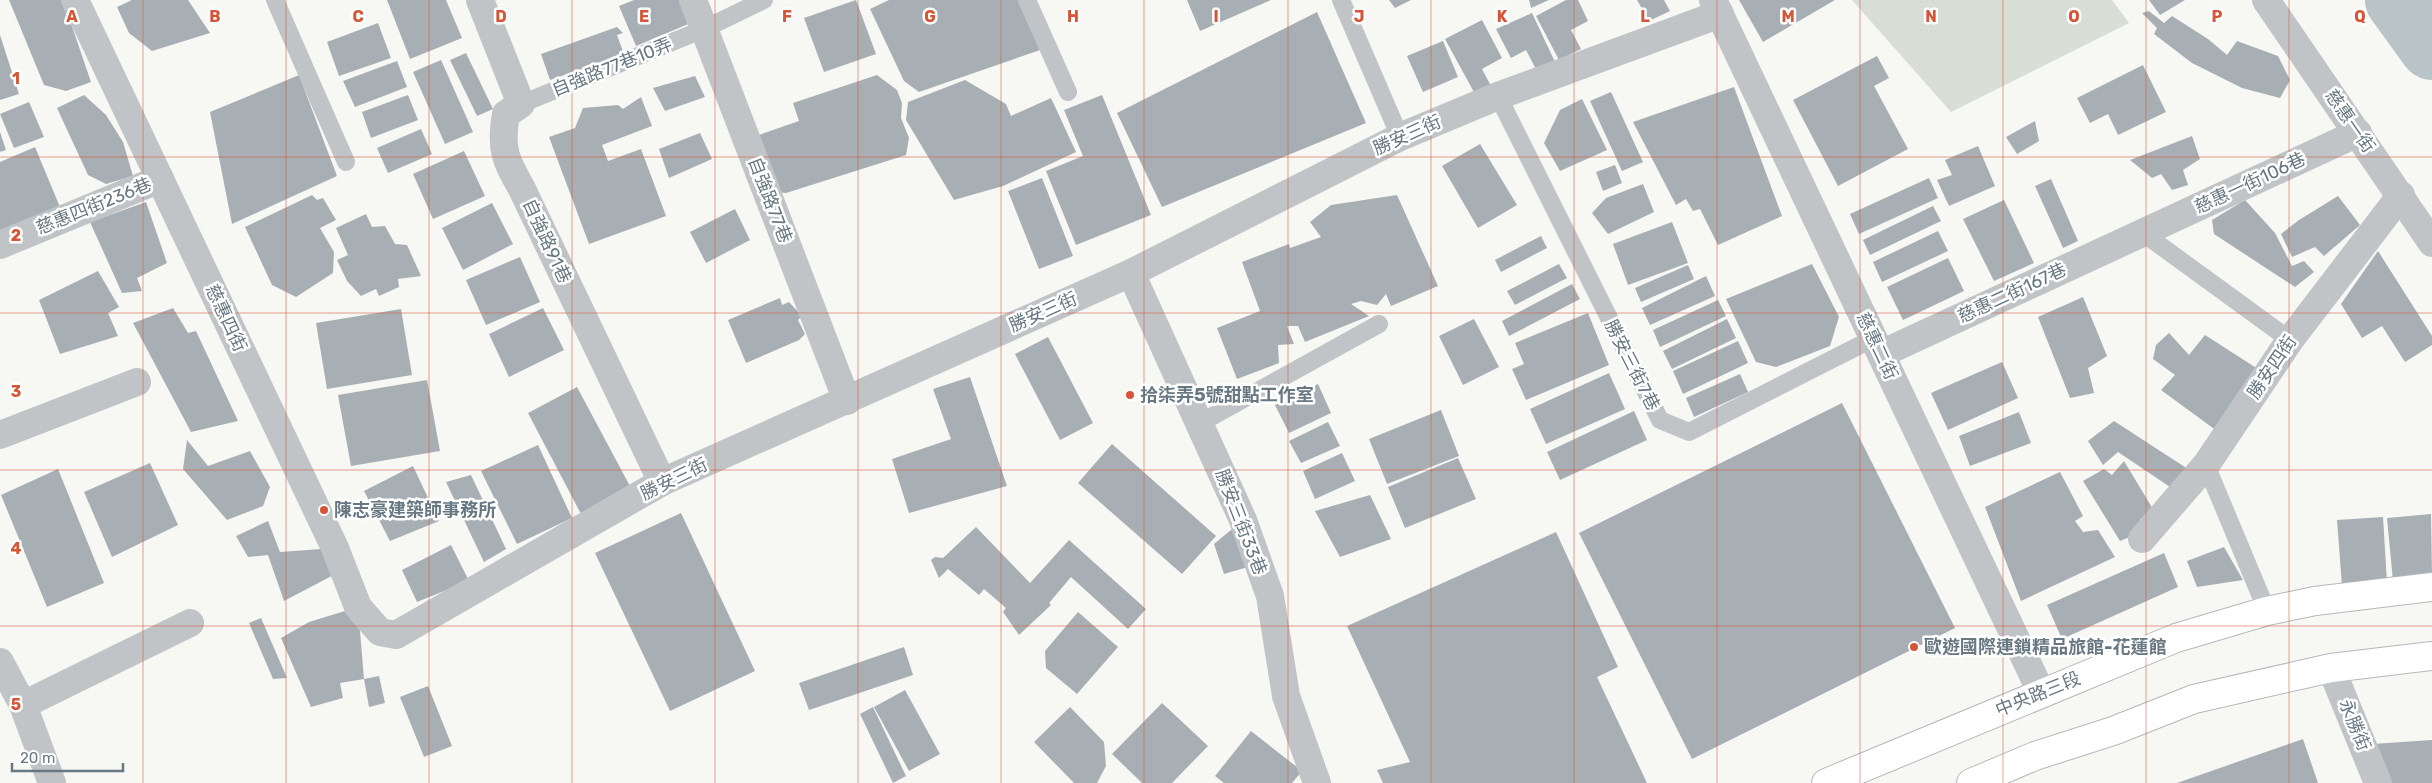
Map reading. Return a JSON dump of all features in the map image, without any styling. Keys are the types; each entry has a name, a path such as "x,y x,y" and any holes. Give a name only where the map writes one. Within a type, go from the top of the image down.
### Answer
{"street":[{"name":"慈惠四街","path":"75,0 335,548 358,607 380,632"},
{"path":"480,0 521,104"},
{"name":"自強路77巷","path":"693,0 847,401"},
{"name":"慈惠一街","path":"2266,0 2432,243"},
{"name":"勝安三街","path":"380,632 396,635 662,482 1132,273 1400,137 1717,7"},
{"name":"慈惠二街","path":"1717,7 2041,692"},
{"name":"自強路91巷","path":"521,104 506,114 502,139 509,167 522,189 662,482"},
{"name":"慈惠一街106巷","path":"2143,233 2358,133"},
{"name":"慈惠四街236巷","path":"0,245 160,179"},
{"name":"勝安四街","path":"2142,539 2206,465 2290,340 2401,195"},
{"name":"慈惠二街167巷","path":"1877,346 2143,233"},
{"name":"勝安三街33巷","path":"1132,273 1243,520 1270,596 1286,696 1317,783"},
{"path":"0,435 137,382"},
{"name":"中央路三段","path":"1826,783 2041,692 2176,638 2267,611 2314,601 2432,587"},
{"path":"23,705 190,623"},
{"path":"1971,783 2035,756 2113,730 2194,699 2331,668 2432,656"},
{"path":"0,662 23,705 52,783"},
{"name":"永勝街","path":"2331,668 2378,783"}],"lane":[{"path":"276,0 346,162"},
{"name":"自強路77巷10弄","path":"521,104 704,29 764,0"},
{"path":"1027,0 1068,92"},
{"path":"1341,0 1400,137"},
{"name":"勝安三街7巷","path":"1498,96 1660,420 1689,432 1877,346"},
{"path":"2143,233 2290,340"},
{"path":"1200,423 1379,324"},
{"path":"2206,465 2267,611"}],"shaded area":[{"path":"1852,0 2112,0 2129,23 1951,112"}],"building":[{"path":"9,0 63,0 91,82 66,91 44,85"},
{"path":"132,0 188,0 210,33 152,51 129,33 117,7"},
{"path":"387,0 446,0 462,38 410,59"},
{"path":"634,0 684,0 693,22 636,46 619,6"},
{"path":"856,0 876,54 824,72 804,18"},
{"path":"889,0 1024,0 1043,49 919,92 904,81 870,9"},
{"path":"1187,0 1271,0 1200,31"},
{"path":"1389,0 1411,0 1395,8"},
{"path":"1529,0 1549,0 1531,8"},
{"path":"1566,0 1578,0 1588,21 1571,30 1581,49 1559,60 1536,16"},
{"path":"1637,0 1664,0 1670,11 1649,21"},
{"path":"1739,0 1835,0 1763,42"},
{"path":"2149,0 2185,0 2160,15"},
{"path":"2149,11 2164,23 2172,16 2208,39 2227,55 2237,41 2278,56 2290,80 2280,98 2242,88 2192,63 2154,34 2157,28 2142,13"},
{"path":"1317,12 1366,123 1162,207 1117,113"},
{"path":"1532,13 1555,62 1538,73 1526,50 1511,58 1496,29"},
{"path":"1482,20 1502,58 1482,69 1491,86 1475,94 1445,39"},
{"path":"378,23 391,58 339,76 327,42"},
{"path":"617,27 623,33 617,35 624,54 550,80 541,54"},
{"path":"0,35 19,94 0,100"},
{"path":"1443,41 1458,77 1423,92 1407,56"},
{"path":"466,53 493,109 477,116 450,60"},
{"path":"1877,56 1889,78 1874,86 1908,149 1838,186 1793,100"},
{"path":"441,60 473,132 445,144 413,72"},
{"path":"397,61 407,87 355,107 343,81"},
{"path":"2143,65 2166,112 2118,135 2108,114 2090,123 2077,98"},
{"path":"299,75 337,176 232,224 210,112"},
{"path":"877,75 897,90 902,103 901,118 909,138 906,155 786,193 769,191 750,138 799,121 793,103"},
{"path":"695,76 705,97 665,111 653,88"},
{"path":"965,80 1006,104 1011,116 1051,98 1076,152 1003,186 954,200 906,120 908,102"},
{"path":"1734,87 1782,216 1718,245 1700,209 1693,211 1686,199 1676,205 1633,122"},
{"path":"1611,92 1643,162 1622,171 1590,101"},
{"path":"84,95 106,115 123,142 133,176 106,184 88,175 57,108"},
{"path":"408,95 418,120 371,138 362,112"},
{"path":"1102,95 1151,215 1076,245 1046,171 1083,156 1064,110"},
{"path":"641,97 652,126 602,145 608,161 641,149 666,216 589,244 549,137 575,128 583,108 618,105 623,109"},
{"path":"1582,99 1607,150 1560,171 1544,143 1560,110"},
{"path":"29,102 44,137 14,148 0,114"},
{"path":"2035,121 2039,141 2017,154 2006,137"},
{"path":"421,129 432,154 388,173 377,148"},
{"path":"0,132 6,150 0,152"},
{"path":"700,133 712,159 669,178 659,149"},
{"path":"2192,136 2200,159 2183,170 2188,185 2172,190 2161,174 2152,178 2130,160"},
{"path":"1480,144 1517,205 1478,228 1442,166"},
{"path":"1978,146 1995,186 1949,206 1937,180 1952,175 1945,160"},
{"path":"35,147 67,224 0,251 0,162"},
{"path":"464,151 485,196 433,219 413,174"},
{"path":"1615,165 1622,183 1603,191 1596,172"},
{"path":"1042,178 1073,256 1039,269 1008,191"},
{"path":"1929,178 1938,198 1859,234 1850,214"},
{"path":"2051,179 2078,241 2063,248 2035,186"},
{"path":"1643,184 1654,212 1608,234 1592,213 1606,198"},
{"path":"312,195 317,200 323,198 336,220 320,228 334,252 333,273 296,297 272,285 245,227"},
{"path":"1397,195 1438,286 1391,306 1386,294 1377,305 1361,301 1351,304 1369,316 1305,342 1298,326 1287,326 1294,344 1278,345 1279,363 1237,379 1217,328 1260,311 1242,262 1289,244 1290,248 1321,237 1310,222 1331,205"},
{"path":"2338,196 2360,225 2324,256 2315,247 2292,257 2281,234 2299,220"},
{"path":"2004,200 2034,263 1994,281 1963,219"},
{"path":"2245,200 2275,233 2292,266 2304,261 2314,272 2295,287 2214,234 2212,220"},
{"path":"146,202 167,263 137,278 142,291 122,293 90,222"},
{"path":"492,203 513,244 463,270 442,228"},
{"path":"1933,206 1941,221 1870,255 1863,240"},
{"path":"735,209 750,240 706,263 690,232"},
{"path":"366,214 372,227 385,226 395,244 407,245 421,276 398,279 399,287 379,296 376,289 361,296 347,281 337,260 348,255 336,228"},
{"path":"1672,222 1688,263 1628,285 1613,244"},
{"path":"1938,231 1948,251 1882,282 1873,262"},
{"path":"1541,236 1547,248 1501,272 1495,260"},
{"path":"2378,251 2432,336 2432,345 2405,362 2382,326 2362,338 2341,304"},
{"path":"520,257 540,302 486,325 466,280"},
{"path":"1948,258 1964,291 1903,320 1887,287"},
{"path":"1559,264 1567,278 1515,305 1507,291"},
{"path":"1812,264 1839,317 1830,346 1776,367 1756,362 1726,299"},
{"path":"1688,265 1694,279 1641,302 1635,288"},
{"path":"98,271 119,307 108,313 118,336 60,354 39,300"},
{"path":"1706,276 1715,296 1650,325 1642,308"},
{"path":"1572,284 1580,299 1509,336 1502,321"},
{"path":"2083,297 2107,356 2088,368 2094,393 2070,398 2038,317"},
{"path":"780,298 782,305 789,302 802,316 798,320 805,334 799,340 746,363 728,320"},
{"path":"1718,300 1726,316 1660,347 1653,330"},
{"path":"173,308 188,333 196,331 238,421 191,432 133,323"},
{"path":"543,308 564,350 509,377 489,334"},
{"path":"401,309 412,375 327,389 316,323"},
{"path":"1588,313 1609,365 1526,400 1512,369 1524,364 1515,343"},
{"path":"1474,319 1499,367 1463,385 1439,336"},
{"path":"1727,319 1736,338 1672,369 1663,351"},
{"path":"2169,333 2189,355 2205,335 2261,371 2217,431 2161,390 2175,375 2153,359 2156,345"},
{"path":"1048,337 1093,423 1060,440 1015,354"},
{"path":"1738,341 1748,363 1683,394 1673,371"},
{"path":"2002,362 2018,398 1948,430 1931,393"},
{"path":"1609,373 1625,409 1546,444 1530,409"},
{"path":"1740,374 1748,392 1694,417 1686,398"},
{"path":"970,377 1007,486 909,513 892,459 951,439 933,389"},
{"path":"427,380 440,451 351,466 338,395"},
{"path":"1318,384 1331,413 1289,433 1275,405"},
{"path":"577,387 631,488 581,514 528,413"},
{"path":"1842,403 1955,628 1692,759 1579,533"},
{"path":"1441,410 1459,456 1387,484 1369,439"},
{"path":"1634,411 1647,440 1560,480 1547,452"},
{"path":"2019,412 2031,443 1970,466 1959,436"},
{"path":"2114,421 2191,471 2173,489 2118,452 2103,465 2088,441"},
{"path":"1328,422 1340,446 1301,463 1289,441"},
{"path":"187,440 208,466 250,451 270,487 263,506 227,520 183,469"},
{"path":"1112,444 1216,536 1182,574 1078,483"},
{"path":"538,445 572,518 517,544 481,471"},
{"path":"1342,453 1355,481 1315,499 1303,471"},
{"path":"1458,458 1476,499 1405,528 1388,487"},
{"path":"2124,461 2156,514 2140,519 2140,533 2120,541 2083,481 2104,469 2112,475"},
{"path":"150,463 178,525 112,557 84,492"},
{"path":"413,466 439,521 390,541 364,491"},
{"path":"58,469 104,583 47,607 1,495"},
{"path":"2060,472 2083,516 2075,521 2083,532 2098,530 2115,557 2021,601 1985,507"},
{"path":"471,475 506,549 484,562 446,482"},
{"path":"1370,495 1391,539 1340,557 1315,511"},
{"path":"681,513 755,671 670,711 595,553"},
{"path":"2431,514 2432,577 2393,581 2387,518"},
{"path":"2383,517 2387,583 2342,586 2337,520"},
{"path":"1243,520 1258,564 1224,574 1214,544"},
{"path":"268,521 280,552 335,548 343,570 284,601 268,555 248,557 236,536"},
{"path":"976,527 1030,583 1069,540 1146,609 1128,629 1071,577 1049,603 1051,605 1019,635 1003,612 1006,608 984,589 979,595 948,569 939,578 931,560 935,557 943,558"},
{"path":"1556,532 1618,667 1597,677 1647,783 1383,783 1377,770 1410,762 1347,626"},
{"path":"451,545 469,581 417,602 402,570"},
{"path":"2224,547 2243,580 2197,587 2187,561"},
{"path":"2164,553 2178,587 2062,639 2047,605"},
{"path":"358,607 364,679 340,683 343,698 311,707 281,638 309,622"},
{"path":"1078,612 1118,647 1077,694 1046,668 1045,651"},
{"path":"261,618 287,678 273,679 249,623"},
{"path":"904,647 913,675 809,710 799,683"},
{"path":"379,676 385,703 369,707 364,679"},
{"path":"428,686 452,746 424,757 400,697"},
{"path":"905,690 940,754 909,771 874,707"},
{"path":"1162,703 1208,746 1172,783 1142,783 1112,754"},
{"path":"873,707 906,776 893,783 860,714"},
{"path":"1070,707 1104,742 1106,766 1097,783 1074,783 1034,742"},
{"path":"1251,731 1302,771 1292,783 1224,783 1215,776"},
{"path":"2303,739 2318,783 2177,783"},
{"path":"2432,740 2432,783 2390,783 2373,744"}],"waterway":[{"path":"2398,0 2432,47"}],"place":[{"name":"拾柒弄5號甜點工作室","path":"1130,395"},
{"name":"陳志豪建築師事務所","path":"324,510"},
{"name":"歐遊國際連鎖精品旅館-花蓮館","path":"1914,647"}]}
